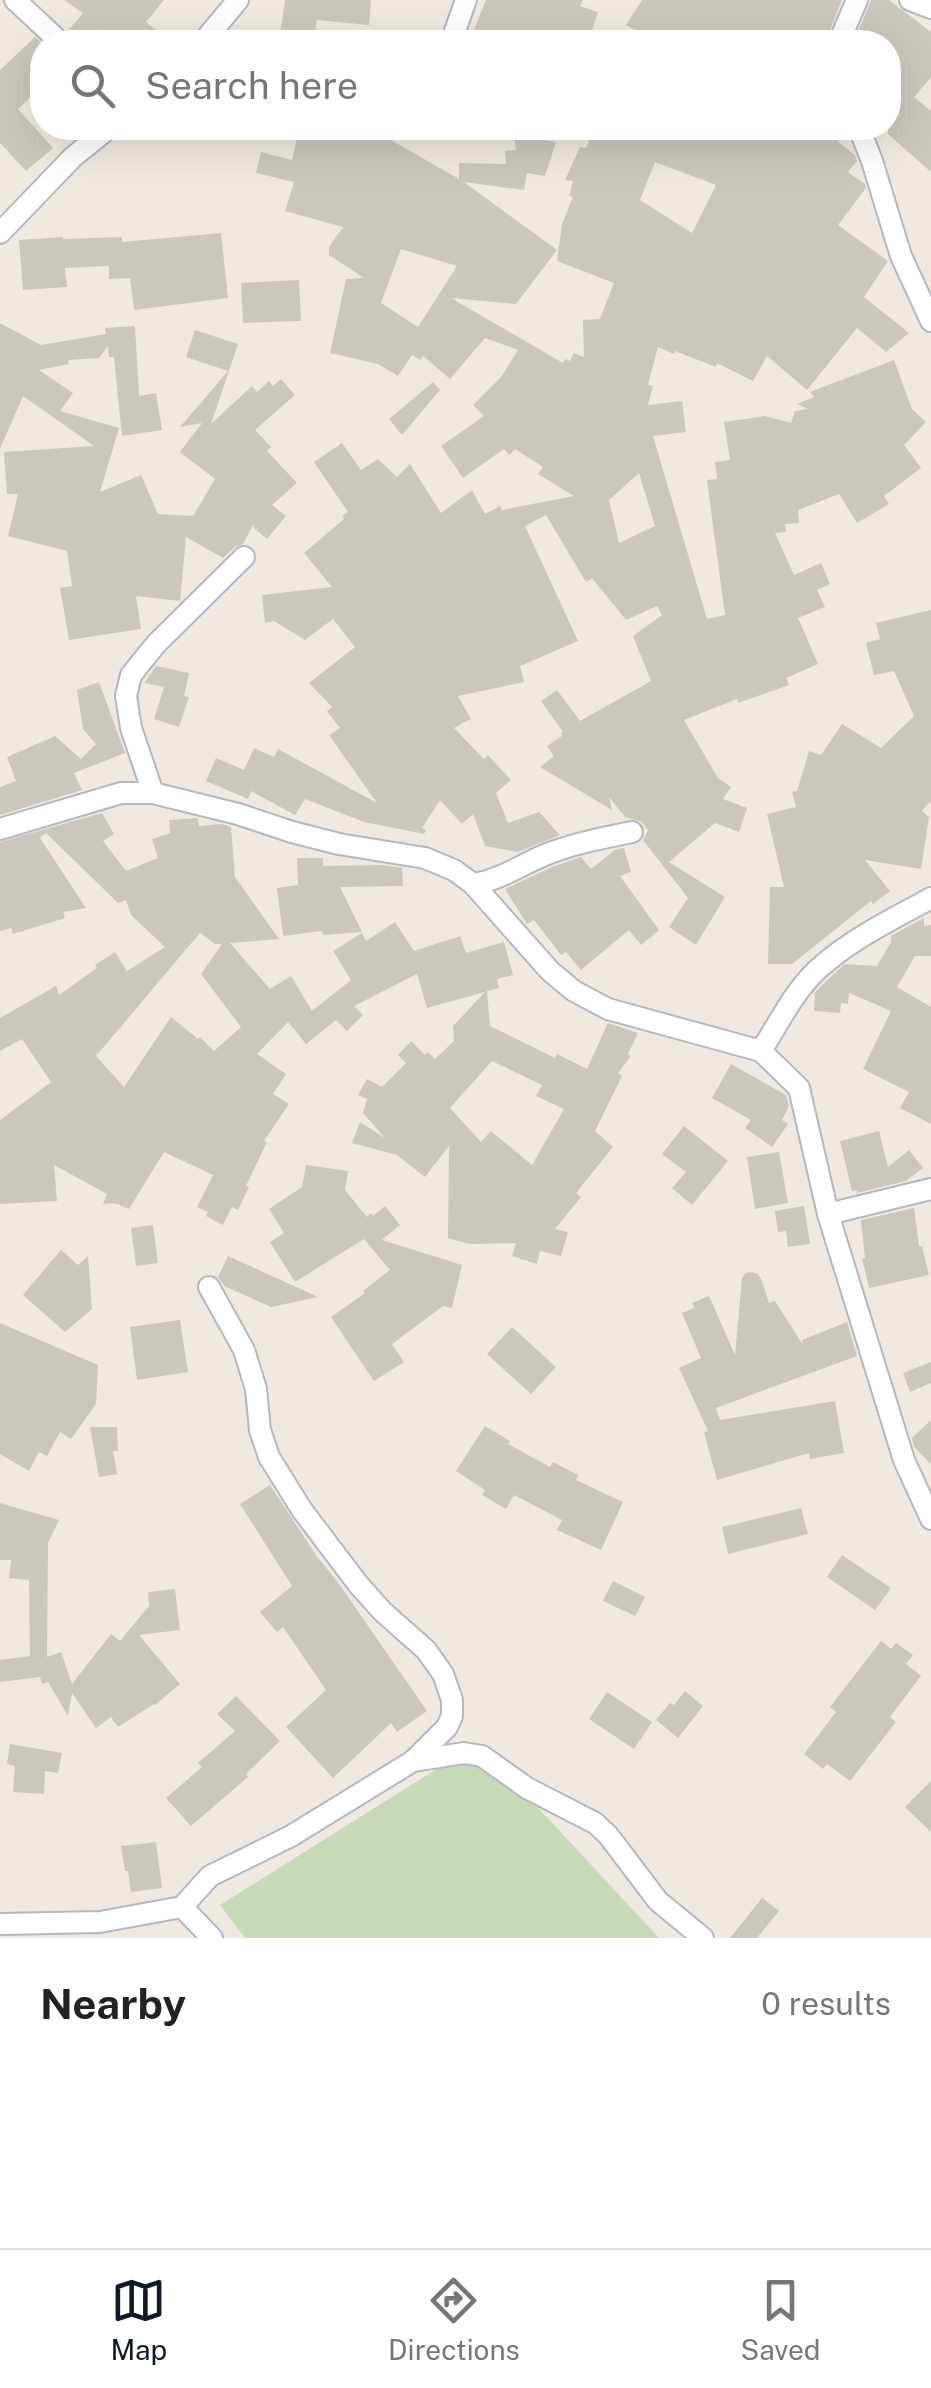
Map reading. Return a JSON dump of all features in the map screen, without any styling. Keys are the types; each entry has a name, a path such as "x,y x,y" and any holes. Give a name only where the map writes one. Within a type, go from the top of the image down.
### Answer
{"street":[{"path":"15,0 47,30"},
{"path":"213,30 238,0"},
{"path":"455,30 466,0"},
{"path":"843,30 857,0"},
{"path":"0,234 73,157 95,140"},
{"path":"864,140 901,256 931,321"},
{"path":"153,793 131,728 126,696 132,675 156,644 244,557"},
{"path":"0,829 121,793 153,793 340,844 425,858 474,884 550,971 574,991 608,1009 762,1051 799,1088 828,1214 904,1460 931,1518"},
{"path":"474,884 499,878 578,843 632,832"},
{"path":"762,1051 798,993 822,964 931,898"},
{"path":"828,1214 931,1189"},
{"path":"0,1924 100,1922 182,1906 210,1876 291,1836 414,1760 447,1727 452,1716 452,1700 443,1674 426,1650 382,1612 339,1560 269,1457 244,1350 209,1287"},
{"path":"414,1760 464,1753 482,1756 546,1799 595,1823 658,1901 703,1938"},
{"path":"182,1906 212,1938"}],"green space":[{"path":"478,1743 659,1938 245,1938 220,1905"}],"building":[{"path":"64,0 164,0 146,22 156,30 69,30 83,13"},
{"path":"285,0 371,0 369,25 317,20 316,30 281,30"},
{"path":"486,0 583,0 580,6 598,12 592,30 474,30"},
{"path":"642,0 842,0 830,30 635,30 626,25"},
{"path":"871,0 889,0 931,32 931,77 914,97 931,111 931,172 895,140 901,140 901,30 859,30"},
{"path":"30,42 30,98 18,109 30,122 30,140 46,140 53,148 26,171 0,143 0,70"},
{"path":"296,140 391,140 459,179 459,163 506,164 505,151 516,150 515,140 556,142 545,176 527,173 524,190 464,182 557,250 516,304 451,298 563,363 565,359 570,361 574,353 584,357 583,320 600,319 614,283 557,261 562,224 573,197 569,196 573,181 565,180 580,147 586,148 590,140 836,140 855,155 857,161 848,172 866,188 838,225 888,261 864,297 909,333 886,352 857,328 807,390 767,356 753,381 717,363 716,367 658,347 648,385 653,386 648,405 682,401 686,432 653,436 707,619 725,615 707,480 717,479 715,462 730,460 724,422 765,416 791,423 795,411 808,409 797,404 814,397 810,392 894,360 912,409 926,422 904,445 921,468 884,496 889,504 857,523 839,494 798,510 799,523 785,524 786,532 775,533 794,575 821,563 830,584 817,590 825,607 798,618 818,664 786,678 789,685 738,703 737,699 684,720 718,778 731,787 723,799 747,808 739,832 715,823 669,862 725,897 696,945 669,927 688,898 643,840 648,831 642,822 625,817 609,797 612,810 540,767 554,756 547,746 563,732 541,701 557,690 580,721 651,681 633,636 662,615 657,606 626,620 592,578 586,582 546,515 525,526 578,641 520,666 524,682 458,696 471,719 454,728 511,780 496,793 508,823 539,812 560,835 518,852 485,846 473,814 462,824 440,800 422,828 426,830 424,834 364,822 305,799 295,815 251,791 248,799 206,781 216,758 244,770 254,748 274,757 278,749 377,803 329,735 340,728 327,711 332,707 309,683 355,647 333,619 305,640 274,621 265,623 262,595 332,587 304,553 348,512 314,462 342,443 361,470 378,459 397,477 410,464 441,513 472,490 485,514 500,506 502,510 574,496 538,474 543,467 515,449 509,455 504,449 463,478 441,446 484,416 473,405 501,377 518,350 485,338 450,379 423,356 420,360 412,355 398,376 378,364 330,353 346,279 364,278 329,255 329,247 343,227 285,211 294,182 256,173 261,152 292,160","holes":["655,162 716,185 692,233 640,200","401,249 457,266 418,327 381,303","639,473 655,526 619,543 609,500"]},
{"path":"221,233 228,298 134,310 130,278 109,279 109,266 65,268 67,287 23,290 19,240 122,237 122,242"},
{"path":"299,280 301,321 243,323 241,283"},
{"path":"0,323 41,345 106,334 105,328 135,326 139,396 156,393 162,430 122,436 114,357 109,357 108,346 99,358 68,360 69,364 39,370 73,393 60,411 119,428 100,492 141,475 158,514 193,516 215,479 180,452 202,423 180,427 228,371 186,357 195,330 238,344 211,424 252,386 257,392 269,381 273,386 281,379 295,395 255,430 271,447 267,451 297,483 272,505 286,516 267,539 253,525 243,544 223,558 186,537 180,601 136,596 141,629 69,640 60,588 72,586 67,551 8,536 18,494 7,494 4,452 94,446 23,396 0,449"},
{"path":"433,382 440,390 402,435 389,419"},
{"path":"931,610 931,801 922,811 929,817 921,869 865,860 890,891 873,904 871,901 792,964 768,964 770,887 784,887 767,814 796,807 792,792 797,791 809,751 821,755 842,724 881,748 914,716 894,671 874,675 866,643 880,639 876,623"},
{"path":"156,666 189,673 184,696 189,697 179,727 154,719 164,687 144,683"},
{"path":"99,682 125,753 74,773 82,790 0,815 0,787 16,781 7,757 55,736 81,759 96,744 83,729 77,690"},
{"path":"102,813 114,834 103,841 126,871 158,858 152,839 170,833 169,820 198,818 199,826 222,824 231,827 235,877 279,939 230,943 270,989 291,976 312,1011 351,980 333,951 362,933 366,941 395,922 414,951 460,936 466,953 504,942 513,975 497,979 499,988 487,991 490,1026 555,1058 557,1054 587,1069 608,1023 638,1033 595,1131 613,1147 576,1193 581,1197 555,1229 568,1232 561,1256 540,1251 537,1264 512,1256 516,1243 469,1244 448,1238 449,1146 425,1177 397,1155 352,1143 360,1122 385,1138 363,1113 367,1099 358,1095 367,1079 382,1087 406,1063 398,1055 411,1041 435,1059 454,1041 453,1026 485,992 427,1008 417,974 354,1006 363,1015 347,1031 336,1020 306,1044 288,1022 257,1054 286,1074 273,1094 289,1104 264,1141 267,1142 238,1210 232,1207 223,1225 197,1207 213,1175 164,1152 129,1209 114,1203 103,1204 107,1194 54,1165 57,1201 0,1204 0,1120 51,1082 22,1039 0,1051 0,1018 56,986 59,995 115,952 127,971 165,947 131,915 126,900 118,903 46,833 40,838 86,908 63,912 65,918 13,934 11,928 0,931 0,842","holes":["200,933 215,944 222,944 201,974 241,1027 214,1051 171,1017 124,1087 96,1056","492,1061 542,1085 536,1096 564,1109 532,1165 491,1131 481,1142 450,1108"]},
{"path":"624,848 631,872 620,876 659,930 641,945 629,930 581,970 566,952 561,955 534,920 527,924 505,889 581,857 591,869 615,850"},
{"path":"297,858 323,858 323,866 402,868 403,886 340,887 362,932 324,935 321,931 283,936 277,888 298,885"},
{"path":"924,918 924,926 931,925 931,956 915,956 897,987 931,1007 931,1124 900,1108 909,1092 863,1069 891,1011 849,993 848,1004 841,1003 840,1013 814,1011 815,992 845,964 877,966 891,936"},
{"path":"731,1064 786,1095 789,1106 782,1120 788,1124 772,1147 745,1128 751,1120 712,1098"},
{"path":"684,1126 728,1161 692,1205 672,1188 686,1172 662,1154"},
{"path":"879,1131 888,1167 909,1150 923,1168 906,1181 852,1191 840,1141"},
{"path":"779,1152 788,1203 755,1209 747,1157"},
{"path":"306,1165 348,1171 345,1190 367,1217 385,1206 400,1225 382,1240 462,1265 452,1308 443,1306 392,1344 404,1362 374,1381 331,1317 390,1270 364,1239 295,1282 270,1242 284,1233 269,1209 302,1187"},
{"path":"804,1206 810,1244 788,1247 786,1231 778,1232 775,1211"},
{"path":"914,1208 919,1246 929,1275 869,1288 862,1258 861,1220"},
{"path":"153,1225 158,1263 136,1266 131,1228"},
{"path":"61,1250 78,1265 88,1256 92,1309 65,1332 23,1295"},
{"path":"228,1256 318,1297 271,1307 224,1286 218,1277"},
{"path":"752,1272 762,1281 769,1303 775,1301 803,1345 802,1340 847,1322 857,1356 716,1408 720,1420 835,1401 844,1453 810,1459 809,1453 717,1480 704,1432 708,1431 679,1368 701,1358 682,1313 694,1308 692,1303 709,1296 735,1355 742,1278"},
{"path":"180,1320 188,1372 137,1380 130,1327"},
{"path":"0,1323 98,1365 96,1404 71,1439 60,1432 47,1456 39,1452 29,1471 0,1454"},
{"path":"512,1327 556,1367 531,1394 487,1354"},
{"path":"931,1362 931,1383 910,1392 903,1373"},
{"path":"931,1420 931,1464 914,1447 912,1438"},
{"path":"485,1426 510,1441 508,1444 550,1467 553,1462 578,1475 576,1480 623,1502 601,1550 557,1530 562,1520 514,1495 506,1509 482,1495 485,1490 456,1471"},
{"path":"90,1427 117,1427 118,1451 113,1451 117,1474 99,1477"},
{"path":"270,1485 427,1711 397,1732 391,1723 333,1778 286,1727 326,1690 283,1627 277,1632 260,1612 292,1586 240,1504"},
{"path":"0,1503 59,1520 48,1543 47,1657 61,1652 72,1684 111,1634 120,1641 149,1606 148,1592 175,1589 180,1630 139,1635 180,1684 155,1705 118,1727 111,1717 96,1728 72,1693 68,1716 48,1682 42,1684 40,1677 0,1682 0,1660 30,1656 29,1580 9,1578 11,1560 0,1560"},
{"path":"801,1508 808,1534 728,1554 722,1527"},
{"path":"842,1555 891,1588 875,1610 827,1577"},
{"path":"613,1581 645,1597 635,1616 603,1601"},
{"path":"881,1641 891,1649 896,1643 913,1655 906,1664 921,1676 890,1717 896,1722 850,1781 827,1764 823,1769 804,1754 836,1712 830,1707"},
{"path":"685,1691 703,1706 678,1738 656,1720"},
{"path":"607,1692 652,1722 634,1749 589,1719"},
{"path":"236,1696 280,1741 246,1774 248,1777 191,1826 166,1798 235,1731 217,1714"},
{"path":"10,1744 62,1753 58,1773 45,1771 44,1794 13,1792 15,1766 7,1764"},
{"path":"931,1781 931,1832 905,1807"},
{"path":"156,1842 162,1888 131,1892 121,1846"},
{"path":"762,1898 779,1911 757,1938 730,1938"}]}
